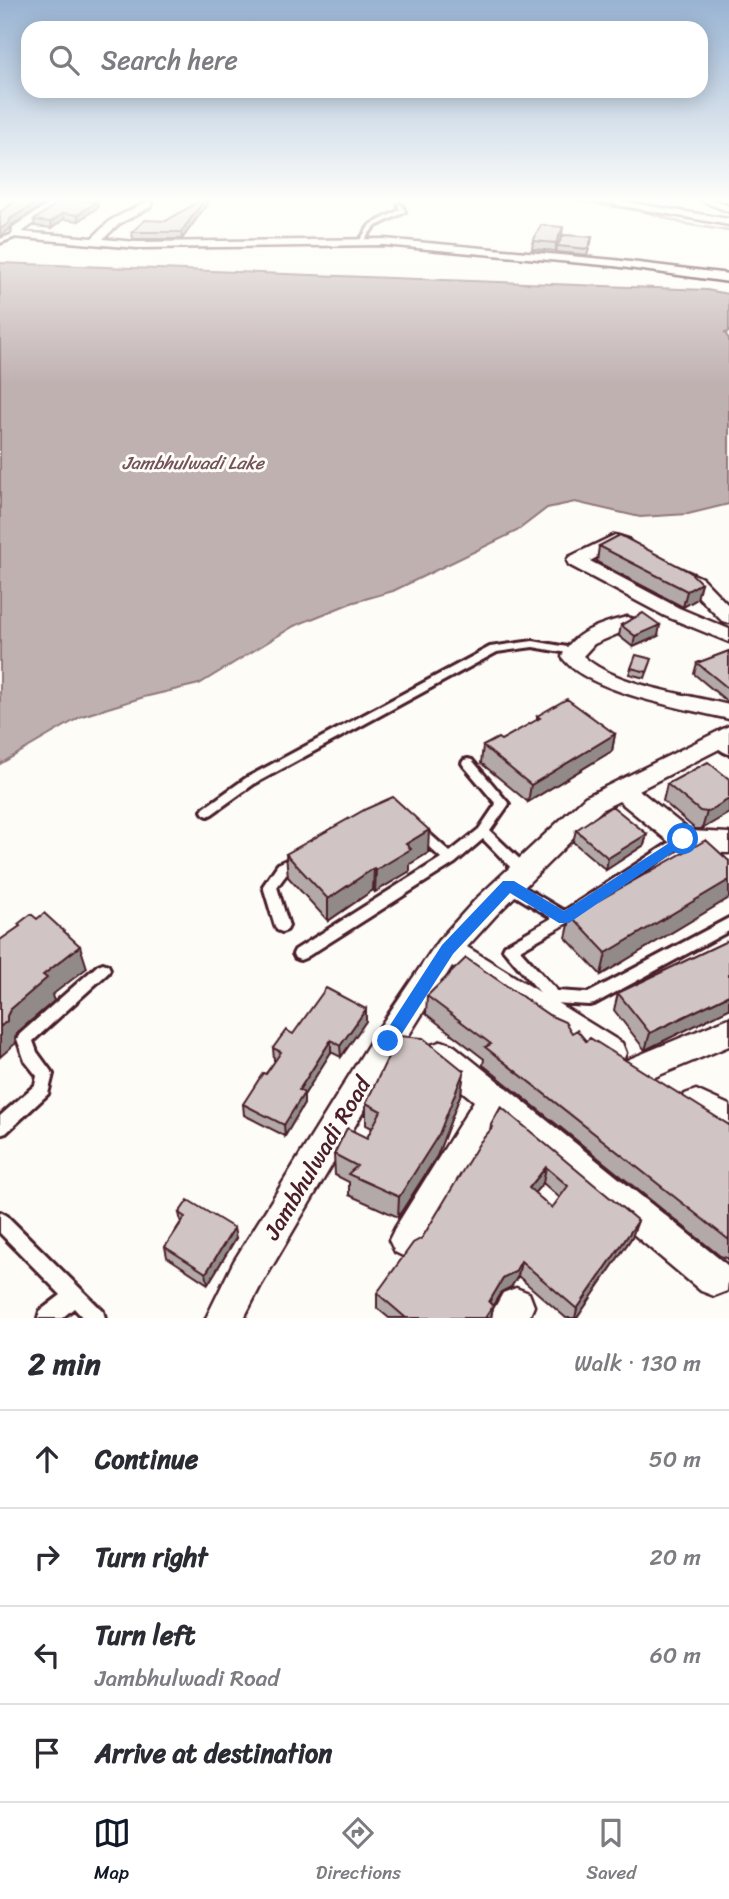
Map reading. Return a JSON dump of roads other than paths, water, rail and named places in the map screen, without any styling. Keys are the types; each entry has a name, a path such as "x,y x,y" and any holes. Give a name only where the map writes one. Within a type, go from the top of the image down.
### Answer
{"street":[{"path":"582,261 729,278"},
{"path":"638,552 615,540 576,561 672,612 729,635"},
{"path":"661,564 695,582 729,617"},
{"path":"697,605 729,635"},
{"path":"627,623 582,643 573,652 572,657 576,664 597,677 729,712"},
{"name":"Jambhulwadi Road","path":"225,1318 247,1274 388,1041 448,949 516,878 594,803 620,788 725,741"},
{"path":"620,788 683,839 729,842"},
{"path":"448,949 638,1070 729,1122"},
{"path":"638,1070 729,1032"},
{"path":"388,1041 429,1044 714,1278"},
{"path":"407,1240 494,1097"}],"lane":[{"path":"208,811 250,781 494,649 533,644 573,652"},
{"path":"300,954 450,859 483,832 503,804 468,763"},
{"path":"405,819 450,859"},
{"path":"483,832 516,878 564,918"},
{"path":"683,839 564,918 510,949 554,997 589,999 729,924"},
{"path":"282,926 270,886 283,868 304,855"},
{"path":"0,1127 42,1089 45,1074 30,1056 24,1040 103,969"},
{"path":"0,1221 96,1318"},
{"path":"47,1318 73,1297"}],"water":[{"name":"Jambhulwadi Lake","path":"0,263 707,290 729,294 729,332 725,333 729,339 729,504 688,514 640,517 575,502 547,508 517,531 393,591 351,603 294,626 199,684 82,716 0,764"}]}
